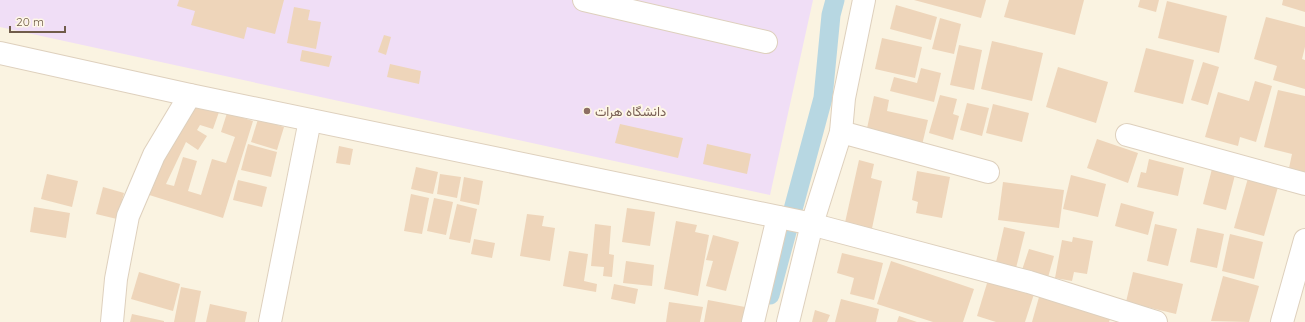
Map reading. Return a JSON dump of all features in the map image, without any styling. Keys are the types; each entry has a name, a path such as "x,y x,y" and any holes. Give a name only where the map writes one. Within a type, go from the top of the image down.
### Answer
{"street":[{"path":"584,0 766,42"},
{"path":"788,322 808,223 841,132 844,98 864,0"},
{"path":"0,52 190,95 808,223 1029,282 1156,322"},
{"path":"112,322 116,279 128,216 154,155 190,95"},
{"path":"270,322 310,120"},
{"path":"841,132 988,172"},
{"path":"1127,135 1305,184"},
{"path":"753,322 778,217"},
{"path":"1282,322 1305,240"}],"shaded area":[{"name":"دانشگاه هرات","path":"0,0 813,0 770,195 0,27"}],"building":[{"path":"179,0 284,0 275,34 247,27 244,39 191,25 195,11 177,6"},
{"path":"914,0 986,0 981,18"},
{"path":"1009,0 1084,0 1075,35 1004,17"},
{"path":"1140,0 1159,0 1156,12 1138,7"},
{"path":"1283,0 1305,0 1305,12 1282,5"},
{"path":"1167,1 1227,16 1219,53 1158,38"},
{"path":"896,5 937,17 931,40 890,29"},
{"path":"294,7 310,10 308,20 321,22 316,49 287,43"},
{"path":"1266,17 1305,27 1305,47 1302,59 1305,60 1305,89 1273,80 1277,66 1254,59"},
{"path":"940,18 961,24 954,54 932,49"},
{"path":"384,35 391,37 386,55 378,52"},
{"path":"882,38 922,47 915,78 875,69"},
{"path":"992,41 1043,53 1032,101 981,89"},
{"path":"959,45 982,50 974,90 950,85"},
{"path":"1146,48 1194,60 1183,104 1134,92"},
{"path":"302,50 332,56 329,67 300,61"},
{"path":"1203,62 1219,67 1208,105 1191,100"},
{"path":"390,64 421,71 419,84 387,77"},
{"path":"1058,67 1108,82 1096,123 1046,107"},
{"path":"921,68 941,73 934,102 890,91 894,77 917,83"},
{"path":"1255,81 1272,86 1256,142 1240,137 1238,146 1205,137 1218,92 1249,101"},
{"path":"1278,90 1305,96 1305,172 1289,168 1292,154 1264,147"},
{"path":"940,95 957,99 953,114 959,116 953,140 929,133"},
{"path":"874,96 889,100 887,111 928,120 922,145 866,133"},
{"path":"967,103 989,108 982,136 960,130"},
{"path":"993,104 1029,113 1022,142 986,133"},
{"path":"194,107 219,112 213,129 200,125 197,130 207,136 198,150 186,142 166,184 174,186 183,157 197,161 188,191 201,195 212,159 226,163 235,137 221,132 227,113 253,121 223,218 146,194 172,141"},
{"path":"258,119 284,127 277,150 251,142"},
{"path":"620,124 683,138 678,158 615,143"},
{"path":"1097,139 1138,153 1128,183 1087,168"},
{"path":"248,144 277,152 271,177 241,170"},
{"path":"707,144 751,154 747,174 703,164"},
{"path":"339,146 353,149 350,165 336,163"},
{"path":"1149,159 1184,168 1178,196 1137,187 1141,172 1146,173"},
{"path":"859,160 874,164 871,178 882,181 871,233 844,227"},
{"path":"1213,165 1236,171 1226,210 1203,204"},
{"path":"416,167 438,172 433,194 411,189"},
{"path":"917,171 950,177 942,218 916,213 918,202 912,200"},
{"path":"47,174 78,181 72,207 41,199"},
{"path":"440,174 461,177 457,198 437,194"},
{"path":"1071,175 1106,184 1098,217 1063,209"},
{"path":"464,177 483,181 479,205 460,201"},
{"path":"1248,178 1278,187 1264,236 1234,228"},
{"path":"238,180 267,187 262,207 233,200"},
{"path":"1003,182 1064,190 1059,228 998,220"},
{"path":"103,187 124,193 117,219 96,214"},
{"path":"411,194 429,198 422,234 404,231"},
{"path":"434,198 453,202 446,235 427,231"},
{"path":"1121,203 1154,212 1148,235 1115,226"},
{"path":"457,204 477,209 470,243 449,239"},
{"path":"34,207 70,213 66,238 30,232"},
{"path":"627,208 655,212 650,246 622,242"},
{"path":"527,214 544,216 542,226 555,228 550,261 520,256"},
{"path":"676,221 697,225 695,232 709,235 698,296 664,289"},
{"path":"595,224 611,226 609,254 614,255 612,277 603,276 604,267 591,266"},
{"path":"1155,224 1177,229 1168,266 1147,261"},
{"path":"1004,227 1025,232 1014,276 994,271"},
{"path":"1197,228 1224,234 1217,268 1190,262"},
{"path":"1230,234 1263,242 1254,279 1222,271"},
{"path":"713,235 739,242 726,291 706,286 713,261 706,260"},
{"path":"1073,237 1093,241 1087,274 1074,272 1072,281 1055,278 1062,240 1072,242"},
{"path":"474,239 495,243 492,258 471,254"},
{"path":"1029,249 1054,256 1047,281 1021,273"},
{"path":"569,251 588,254 584,281 597,284 596,292 563,286"},
{"path":"842,253 883,263 874,300 850,294 854,278 837,273"},
{"path":"626,261 654,265 652,286 623,283"},
{"path":"891,261 974,289 963,322 933,322 877,304"},
{"path":"139,272 180,284 173,311 131,299"},
{"path":"1133,272 1183,284 1176,314 1126,302"},
{"path":"1223,276 1259,286 1249,322 1211,321"},
{"path":"988,280 1034,294 1025,322 996,322 977,316"},
{"path":"614,284 638,289 635,304 611,299"},
{"path":"181,287 201,291 195,322 174,322"},
{"path":"1039,297 1110,319 1109,322 1032,322"},
{"path":"841,299 879,309 876,322 835,322"},
{"path":"708,300 745,307 743,322 704,322"},
{"path":"669,302 703,307 700,322 666,322"},
{"path":"210,304 247,312 245,322 206,322"},
{"path":"815,310 830,315 827,322 812,322"},
{"path":"132,314 164,321 164,322 130,322"},
{"path":"899,316 917,322 897,322"}],"waterway":[{"path":"770,295 823,98 831,15 835,0"}],"place":[{"name":"دانشگاه هرات","path":"587,111"}]}
